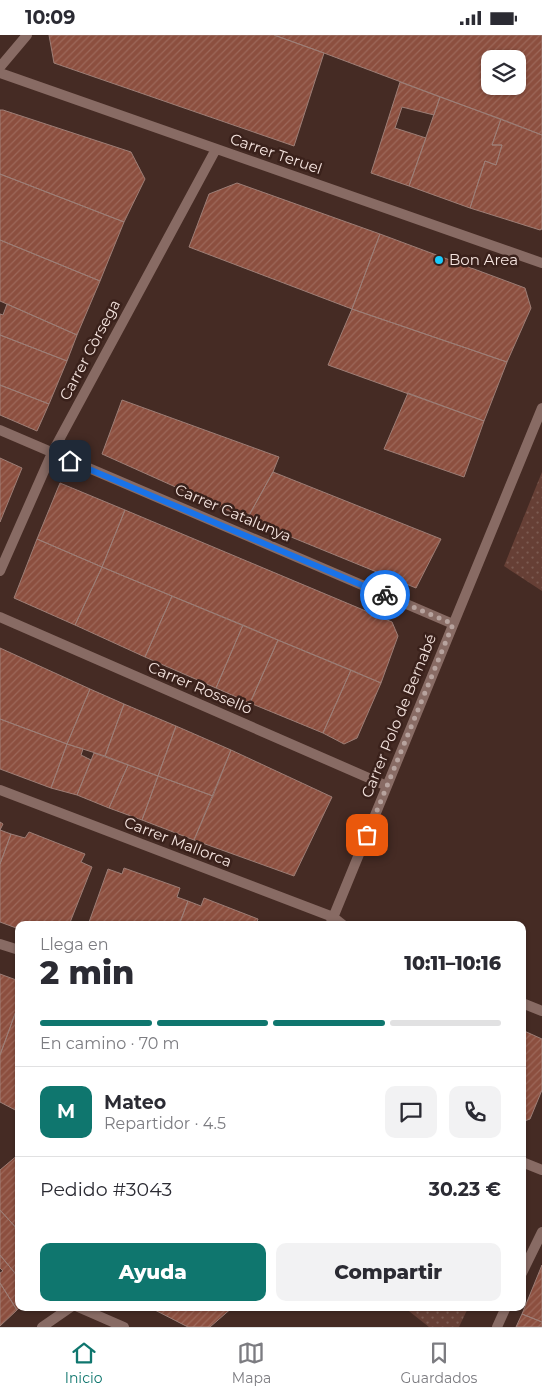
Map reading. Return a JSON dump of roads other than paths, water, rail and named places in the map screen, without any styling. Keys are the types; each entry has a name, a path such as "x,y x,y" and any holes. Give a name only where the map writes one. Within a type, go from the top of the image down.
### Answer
{"street":[{"path":"0,67 27,35"},
{"name":"Carrer Teruel","path":"0,73 542,263"},
{"name":"Carrer Còrsega","path":"0,571 52,453 216,149"},
{"name":"Carrer Polo de Bernabé","path":"332,921 453,624 540,420 542,408"},
{"name":"Carrer Catalunya","path":"0,431 453,624"},
{"name":"Carrer Rosselló","path":"0,617 387,786"},
{"name":"Carrer Mallorca","path":"0,790 332,921"},
{"path":"0,944 15,949"},
{"path":"526,1005 542,1011"},
{"path":"526,1164 542,1170"},
{"path":"526,1265 542,1232"},
{"path":"42,1327 65,1311"},
{"path":"87,1311 124,1327"},
{"path":"497,1327 504,1311"}],"place":[{"name":"Bon Area","path":"439,260"}]}
